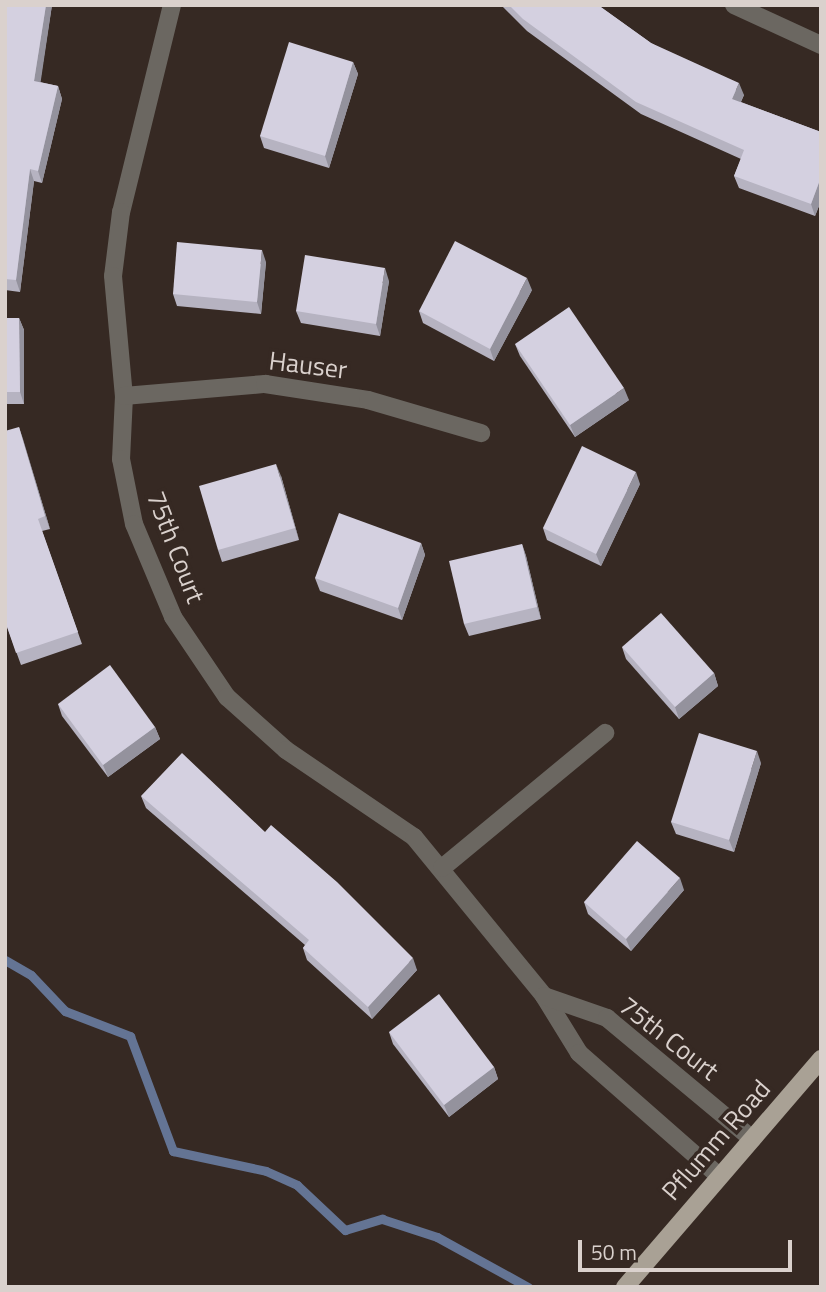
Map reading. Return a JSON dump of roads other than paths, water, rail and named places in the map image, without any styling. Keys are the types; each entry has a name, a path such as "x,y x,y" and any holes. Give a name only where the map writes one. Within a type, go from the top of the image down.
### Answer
{"main road":[{"name":"Pflumm Road","path":"625,1287 821,1059"}],"street":[{"name":"75th Court","path":"172,5 115,263 124,396 121,459 134,524 173,617 227,697 286,750 414,837 544,996 579,1053 719,1176"},
{"path":"734,5 821,45"},
{"name":"Hauser","path":"124,396 265,384 368,400 481,433"},
{"path":"442,868 606,733"},
{"name":"75th Court","path":"544,996 607,1018 752,1139"}],"waterway":[{"path":"5,960 31,975 65,1011 130,1036 173,1151 266,1171 297,1185 345,1230 382,1219 437,1237 528,1287"}]}
